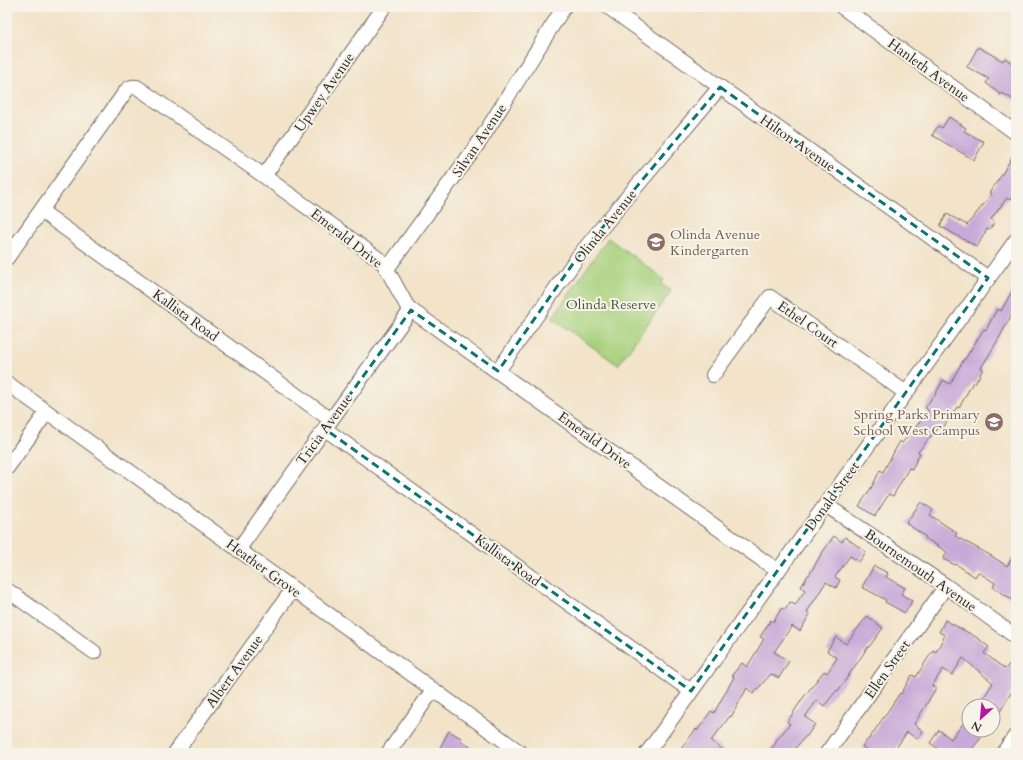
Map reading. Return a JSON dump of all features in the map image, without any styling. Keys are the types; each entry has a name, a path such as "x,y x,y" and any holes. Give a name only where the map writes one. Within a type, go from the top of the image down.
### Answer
{"street":[{"name":"Upwey Avenue","path":"264,176 383,7"},
{"name":"Silvan Avenue","path":"387,269 480,141 564,7"},
{"name":"Hilton Avenue","path":"608,7 988,278"},
{"name":"Hanleth Avenue","path":"842,7 1016,133"},
{"name":"Emerald Drive","path":"7,258 126,91 134,86 264,176 380,260 384,264 411,310 778,571"},
{"name":"Olinda Avenue","path":"498,371 577,258 720,87"},
{"name":"Kallista Road","path":"41,211 691,692"},
{"name":"Donald Street","path":"647,753 1016,240"},
{"name":"Ethel Court","path":"713,375 770,297 906,393"},
{"name":"Tricia Avenue","path":"238,550 411,310"},
{"name":"Heather Grove","path":"7,384 521,753"},
{"path":"7,468 47,412"},
{"name":"Bournemouth Avenue","path":"826,504 1016,636"},
{"name":"Ellen Street","path":"827,753 946,586"},
{"name":"Albert Avenue","path":"175,753 293,589"},
{"path":"7,590 94,652"},
{"path":"388,753 433,690"},
{"path":"1003,753 1016,735"}],"highlighted area":[{"path":"720,87 988,278 691,691 325,429 411,310 498,371 577,258"}],"green space":[{"name":"Olinda Reserve","path":"608,238 664,279 661,284 671,291 618,365 552,318"}],"building":[{"path":"978,47 1003,61 1005,58 1016,66 1016,101 1002,93 1001,95 986,83 989,79 967,67"},
{"path":"949,117 966,128 964,131 984,142 974,160 932,135 938,126 942,128"},
{"path":"1016,150 1016,192 1010,200 1007,198 991,219 995,222 989,230 987,229 977,247 940,226 947,214 967,225 992,194 989,193"},
{"path":"1016,284 1016,307 981,368 983,369 975,384 973,382 959,408 957,407 943,428 940,425 918,452 920,453 912,469 909,468 893,496 889,494 875,516 859,506 873,485 880,470 883,472 900,441 902,443 929,411 925,408 933,396 934,397 943,380 950,384 964,359 984,329 986,330 997,309 1001,311"},
{"path":"921,502 933,510 930,515 957,533 955,536 1007,566 1016,552 1016,602 993,587 995,583 978,572 975,577 956,564 955,565 943,559 947,552 925,538 926,537 906,523"},
{"path":"834,536 842,542 845,537 866,552 859,562 850,556 835,577 840,580 836,588 826,582 807,612 810,614 800,631 792,626 774,652 789,661 779,678 771,674 753,694 747,688 731,717 730,716 711,741 727,753 678,753 696,729 697,731 711,711 714,713 734,677 732,675 742,663 747,667 764,639 760,637 771,620 773,622 782,608 785,610 790,602 795,605 805,590 801,587"},
{"path":"874,566 888,573 886,577 905,588 901,594 912,601 905,613 885,602 886,600 862,587"},
{"path":"867,616 883,628 838,691 837,690 824,706 817,700 805,717 815,724 807,736 791,753 767,753 790,724 787,722 803,698 824,671 827,673 837,658 827,651 836,637 846,644"},
{"path":"945,620 976,637 989,647 984,653 1005,669 1016,657 1016,694 1012,691 1001,710 1001,698 983,698 993,683 963,658 952,675 943,669 932,686 936,688 914,724 923,731 917,739 907,732 894,751 890,748 887,753 872,753 862,747 900,693 901,694 912,675 916,677 933,650 936,652 945,635 939,632"},
{"path":"961,726 961,738 981,738 969,753 944,753 930,743 939,730 951,739"},
{"path":"449,731 461,738 460,740 479,753 437,753"}],"place":[{"name":"Olinda Avenue Kindergarten","path":"656,242"},
{"name":"Spring Parks Primary School West Campus","path":"994,422"}]}
